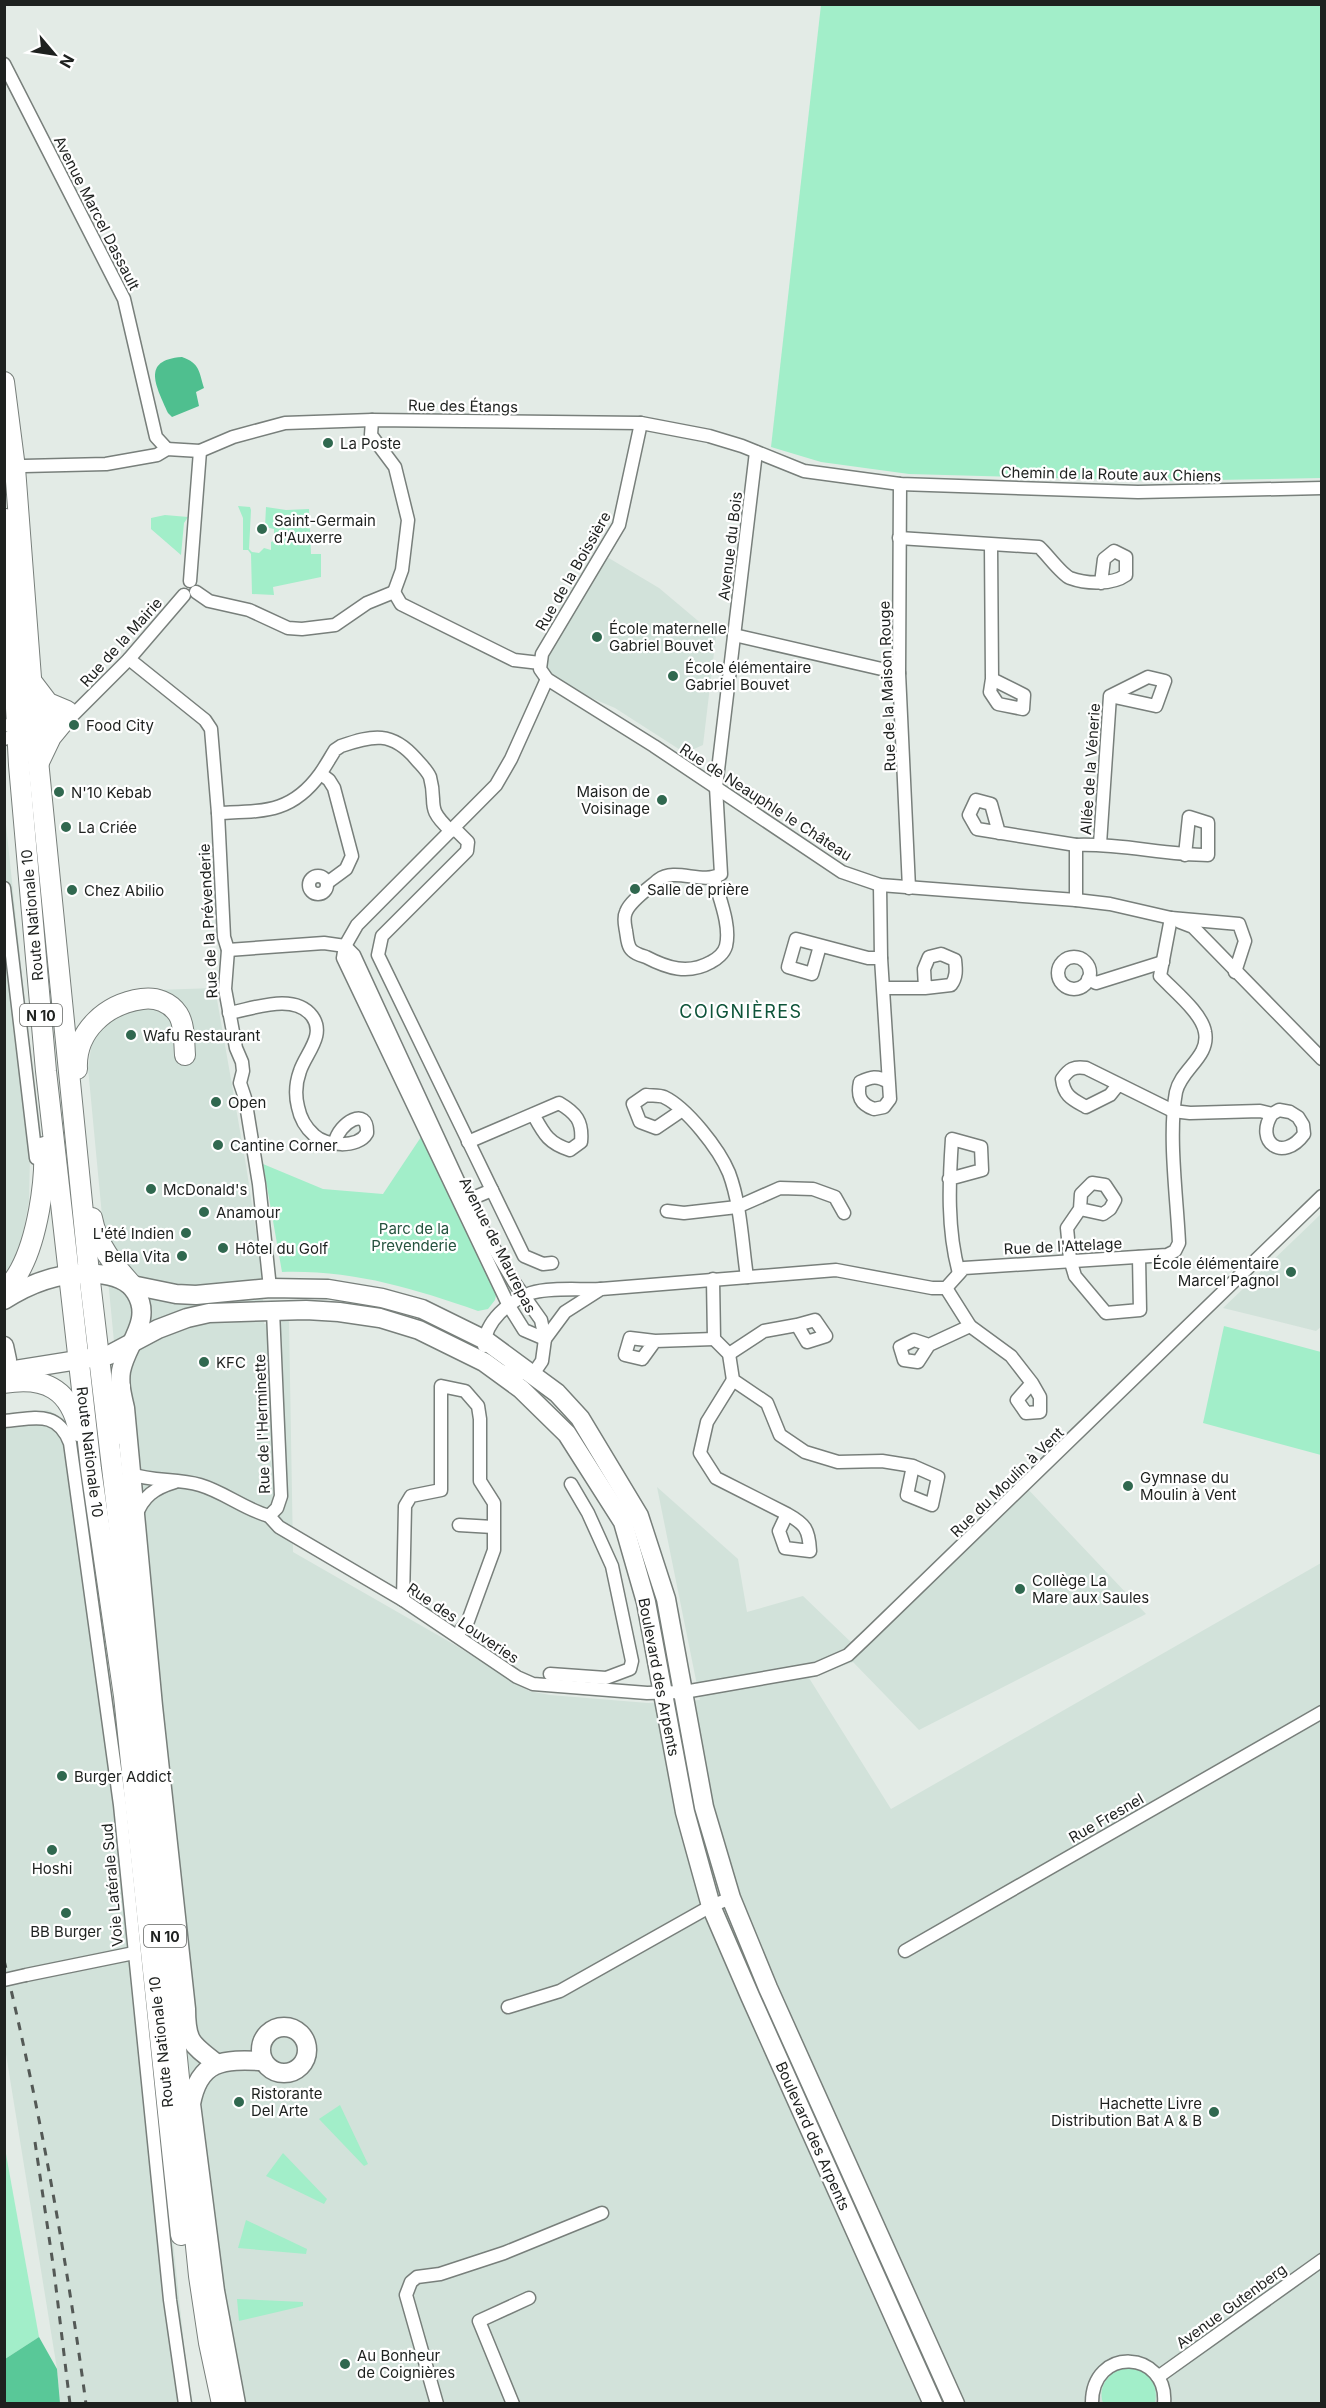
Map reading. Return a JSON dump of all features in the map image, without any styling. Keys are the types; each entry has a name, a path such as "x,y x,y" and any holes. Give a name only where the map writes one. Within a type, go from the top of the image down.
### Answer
{"main road":[{"name":"N 10","path":"4,382 15,468 32,682 18,728 39,762 98,1357 122,1471 148,1771 198,2265 209,2343 222,2403"},
{"path":"4,497 18,728 30,755 33,780 41,788"},
{"path":"14,670 23,703 18,728"},
{"path":"32,682 48,703 70,713 51,737 39,762"},
{"name":"Route Nationale 10","path":"18,728 19,765 46,1071 78,1360 91,1469 124,1696 183,2248 195,2339 209,2403"},
{"path":"71,1083 77,1071 78,1049 89,1029 108,1011 126,1001 159,999 176,1012 182,1023 185,1055"},
{"path":"4,1293 20,1272 35,1231 43,1179 44,1152 40,1083 46,1071"},
{"path":"81,1189 89,1197 94,1230 103,1249 132,1285"},
{"path":"4,1383 23,1380 40,1381 56,1389 74,1412 79,1428 82,1454 91,1469"},
{"path":"120,1387 117,1408 122,1471"}],"street":[{"name":"Avenue Marcel Dassault","path":"4,64 124,299 156,436 167,449"},
{"name":"Rue des Étangs","path":"24,466 106,464 157,455 167,449 201,451 265,426 285,423 372,420 641,423 709,436 804,471 900,484"},
{"path":"190,594 209,602 249,610 288,628 302,629 335,625 367,603 394,592 402,570 408,520 395,467 371,435 372,420"},
{"name":"Rue de la Boissière","path":"540,663 542,654 619,525 641,423"},
{"name":"Rue de la Mairie","path":"18,728 70,713 129,659 190,594 181,591 182,585 190,581 201,451"},
{"name":"Avenue du Bois","path":"714,878 721,874 716,787 756,453"},
{"name":"Chemin de la Route aux Chiens","path":"900,484 1138,492 1322,488"},
{"name":"Rue de la Maison Rouge","path":"900,484 899,673 909,888"},
{"path":"899,537 1040,547 1069,577 1101,583"},
{"path":"991,545 992,679"},
{"path":"228,950 324,944 345,946 357,925 496,785 511,759 547,679 540,669 540,663 514,660 401,604 394,592"},
{"path":"734,635 899,673"},
{"name":"Rue de la Prévenderie","path":"129,659 208,724 213,742 224,937 228,950 225,981 236,1048 242,1062 241,1091 245,1098 260,1184 270,1288"},
{"name":"Rue de Neauphle le Château","path":"547,679 606,714 843,872 880,885 1076,900 1110,904 1171,918 1239,924 1245,941 1235,972"},
{"name":"Allée de la Vénerie","path":"1100,844 1110,696"},
{"path":"218,813 267,811 284,806 298,798 321,774 335,750 341,746 379,738 395,740 409,750 426,770 436,816 468,842 467,851 382,936 378,954 524,1257 543,1264 552,1263"},
{"path":"321,774 334,788 352,856 346,869 327,883"},
{"name":"Allée de la Vénerie","path":"999,833 1076,845 1100,844 1185,855"},
{"name":"Allée de la Vénerie","path":"1076,845 1076,900"},
{"path":"678,875 714,878 727,938 725,949 717,959 703,967 684,970 666,967 632,951 628,945 624,920 626,913 630,906 661,878 678,875"},
{"path":"880,885 881,958 889,1056 888,1082"},
{"path":"4,888 36,1151 39,1202"},
{"path":"1171,918 1193,927 1322,1059"},
{"name":"Rue de l'Attelage","path":"959,1273 964,1268 1070,1259 1167,1255 1174,1251 1179,1243 1173,1111 1177,1088 1205,1048 1206,1034 1202,1020 1160,976 1171,918"},
{"name":"Avenue de Maurepas","path":"345,946 354,955 468,1200 524,1297 541,1320 545,1339"},
{"name":"Avenue de Maurepas","path":"345,946 343,958 509,1306 524,1330 545,1339"},
{"path":"820,946 868,958 881,958"},
{"path":"1088,979 1096,983 1163,962"},
{"path":"884,988 925,988"},
{"path":"229,1013 288,1003 303,1008 312,1016 318,1032 297,1080 298,1108 312,1134 325,1142 335,1142"},
{"path":"382,1014 403,1005"},
{"path":"1118,1085 1173,1111 1190,1113 1260,1111 1272,1114"},
{"path":"681,1111 698,1125 728,1172 737,1207 747,1277"},
{"path":"468,1142 533,1114"},
{"path":"601,1289 564,1312 545,1339 542,1361 533,1374 491,1366 485,1340 490,1322 509,1306 537,1292 836,1270 932,1288 946,1288 959,1273 953,1253 949,1179"},
{"path":"667,1211 684,1213 737,1207 780,1188 813,1189 835,1197 844,1213"},
{"path":"468,1200 492,1190"},
{"name":"Rue du Moulin à Vent","path":"663,1694 807,1671 848,1655 1322,1196"},
{"path":"1080,1209 1067,1228 1070,1259 1075,1276 1106,1313 1140,1310 1139,1257"},
{"name":"Boulevard des Arpents","path":"4,1300 29,1285 69,1275 89,1273 106,1275 132,1285 176,1294 196,1295 270,1288 328,1289 382,1298 422,1310 485,1340 557,1393 580,1418 639,1516 666,1599 705,1807 731,1898 768,1988 956,2403"},
{"path":"713,1279 714,1339"},
{"path":"120,1387 121,1371 142,1321 140,1300 132,1285"},
{"path":"946,1288 970,1326 1011,1356 1032,1383"},
{"name":"Rue de l'Herminette","path":"179,1481 208,1488 253,1512 269,1516 277,1508 281,1496 273,1311"},
{"name":"Boulevard des Arpents","path":"4,1377 15,1370 109,1355 158,1329 187,1318 209,1313 339,1312 380,1318 419,1330 491,1366 521,1389 567,1434 623,1522 646,1602 685,1812 711,1906 933,2403"},
{"path":"729,1353 764,1330 797,1325"},
{"path":"929,1345 970,1326"},
{"path":"654,1341 714,1339 729,1353 733,1380 707,1422 700,1453 716,1478 786,1514"},
{"path":"4,1346 7,1360 4,1371"},
{"path":"733,1380 766,1404 780,1435 805,1452 838,1462 882,1461 913,1466"},
{"path":"404,1600 405,1506 411,1496 441,1490 441,1386 465,1391 478,1406 480,1481 494,1503 494,1550 468,1621 457,1635"},
{"name":"Voie Latérale Sud","path":"4,1421 42,1418 51,1420 66,1432 70,1443 120,1805 170,2300 185,2403"},
{"path":"122,1471 144,1479 166,1478 179,1481"},
{"path":"122,1471 135,1517 154,1718 186,2009 186,2030 190,2039 216,2063"},
{"path":"135,1517 140,1504 150,1493 161,1486 179,1481"},
{"path":"550,1674 605,1683 630,1670 632,1661 612,1566 588,1513 571,1484"},
{"name":"Rue des Louveries","path":"269,1516 279,1527 404,1600 517,1677 533,1683 605,1683 663,1694"},
{"path":"459,1525 493,1527"},
{"name":"Rue Fresnel","path":"905,1951 1322,1712"},
{"path":"508,2007 560,1991 711,1906 731,1898"},
{"path":"4,1980 134,1953"},
{"path":"186,2009 201,2039 221,2052 235,2052 251,2047 264,2037 280,2027 293,2029 303,2037 307,2051 306,2058 299,2068 287,2074 274,2072 263,2061 260,2049 264,2037"},
{"path":"236,2403 215,2291 191,2104 194,2089 202,2073 216,2063 263,2061"},
{"path":"437,2403 406,2295 411,2282 423,2275 440,2274 504,2253 602,2213"},
{"name":"Avenue Gutenberg","path":"1158,2378 1322,2260"},
{"path":"513,2403 479,2321 529,2298"},
{"path":"1092,2403 1092,2391 1096,2379 1115,2363 1127,2361 1150,2368 1163,2389 1164,2403"}],"shaded area":[{"path":"182,357 196,365 204,388 196,392 199,406 172,417 168,413 157,385 156,369 169,359"},
{"path":"602,554 659,588 716,636 703,745 685,753 615,708 547,679 540,663"},
{"path":"4,806 32,1070 29,1201 20,1249 5,1277"},
{"path":"215,988 262,1272 264,1324 289,1320 293,1552 455,1645 529,1691 550,1695 648,1703 700,1700 657,1487 738,1559 747,1612 803,1596 856,1647 1024,1485 1146,1614 919,1730 853,1662 809,1678 891,1809 1321,1563 1321,2403 230,2403 212,2319 88,1068 97,1009 125,991"},
{"name":"École élémentaire Marcel Pagnol","path":"1321,1214 1322,1326 1316,1331 1223,1308"},
{"path":"48,1410 71,1424 77,1444 141,1940 188,2382 193,2403 60,2403 57,2369 5,2048 4,1413"},
{"path":"39,2337 57,2369 60,2403 5,2403 5,2359"}],"green space":[{"path":"821,5 1321,5 1321,478 1159,481 909,474 821,462 771,447"},
{"path":"238,506 250,507 249,549 259,553 264,548 271,550 271,542 274,541 274,529 265,527 266,507 286,510 309,509 311,554 321,554 321,577 273,587 274,595 252,594 251,554 248,550 243,550 243,518"},
{"path":"165,515 188,517 184,523 181,555 151,529 151,518"},
{"name":"Parc de la Prevenderie","path":"423,1134 497,1291 495,1300 488,1309 478,1311 406,1288 358,1277 282,1272 263,1164 323,1189 383,1194"},
{"path":"1224,1326 1321,1352 1321,1455 1203,1423"},
{"path":"340,2105 368,2164 364,2166 319,2119"},
{"path":"4,2143 39,2337 5,2359 4,2359"},
{"path":"283,2153 327,2199 324,2204 266,2176"},
{"path":"246,2220 307,2249 306,2254 238,2248"},
{"path":"237,2299 303,2302 303,2306 239,2321"},
{"path":"1127,2367 1141,2371 1150,2378 1155,2389 1155,2403 1103,2403 1102,2390 1106,2380 1110,2375"}],"railway":[{"path":"4,1960 51,2180 86,2404"},
{"path":"35,2142 70,2404"}],"place":[{"name":"La Poste","path":"328,443"},
{"name":"Saint-Germain d'Auxerre","path":"262,529"},
{"name":"École maternelle Gabriel Bouvet","path":"597,637"},
{"name":"École élémentaire Gabriel Bouvet","path":"673,676"},
{"name":"Food City","path":"74,725"},
{"name":"N'10 Kebab","path":"59,792"},
{"name":"Maison de Voisinage","path":"662,800"},
{"name":"La Criée","path":"66,827"},
{"name":"Salle de prière","path":"635,889"},
{"name":"Chez Abilio","path":"72,890"},
{"name":"Wafu Restaurant","path":"131,1035"},
{"name":"Open","path":"216,1102"},
{"name":"Cantine Corner","path":"218,1145"},
{"name":"McDonald's","path":"151,1189"},
{"name":"Anamour","path":"204,1212"},
{"name":"L'été Indien","path":"186,1233"},
{"name":"Hôtel du Golf","path":"223,1248"},
{"name":"Bella Vita","path":"182,1256"},
{"name":"École élémentaire Marcel Pagnol","path":"1291,1272"},
{"name":"KFC","path":"204,1362"},
{"name":"Gymnase du Moulin à Vent","path":"1128,1486"},
{"name":"Collège La Mare aux Saules","path":"1020,1589"},
{"name":"Burger Addict","path":"62,1776"},
{"name":"Hoshi","path":"52,1850"},
{"name":"BB Burger","path":"66,1913"},
{"name":"Ristorante Del Arte","path":"239,2102"},
{"name":"Hachette Livre Distribution Bat A & B","path":"1214,2112"},
{"name":"Au Bonheur de Coignières","path":"345,2364"}],"district":[{"name":"COIGNIÈRES","path":"741,1011"}]}
